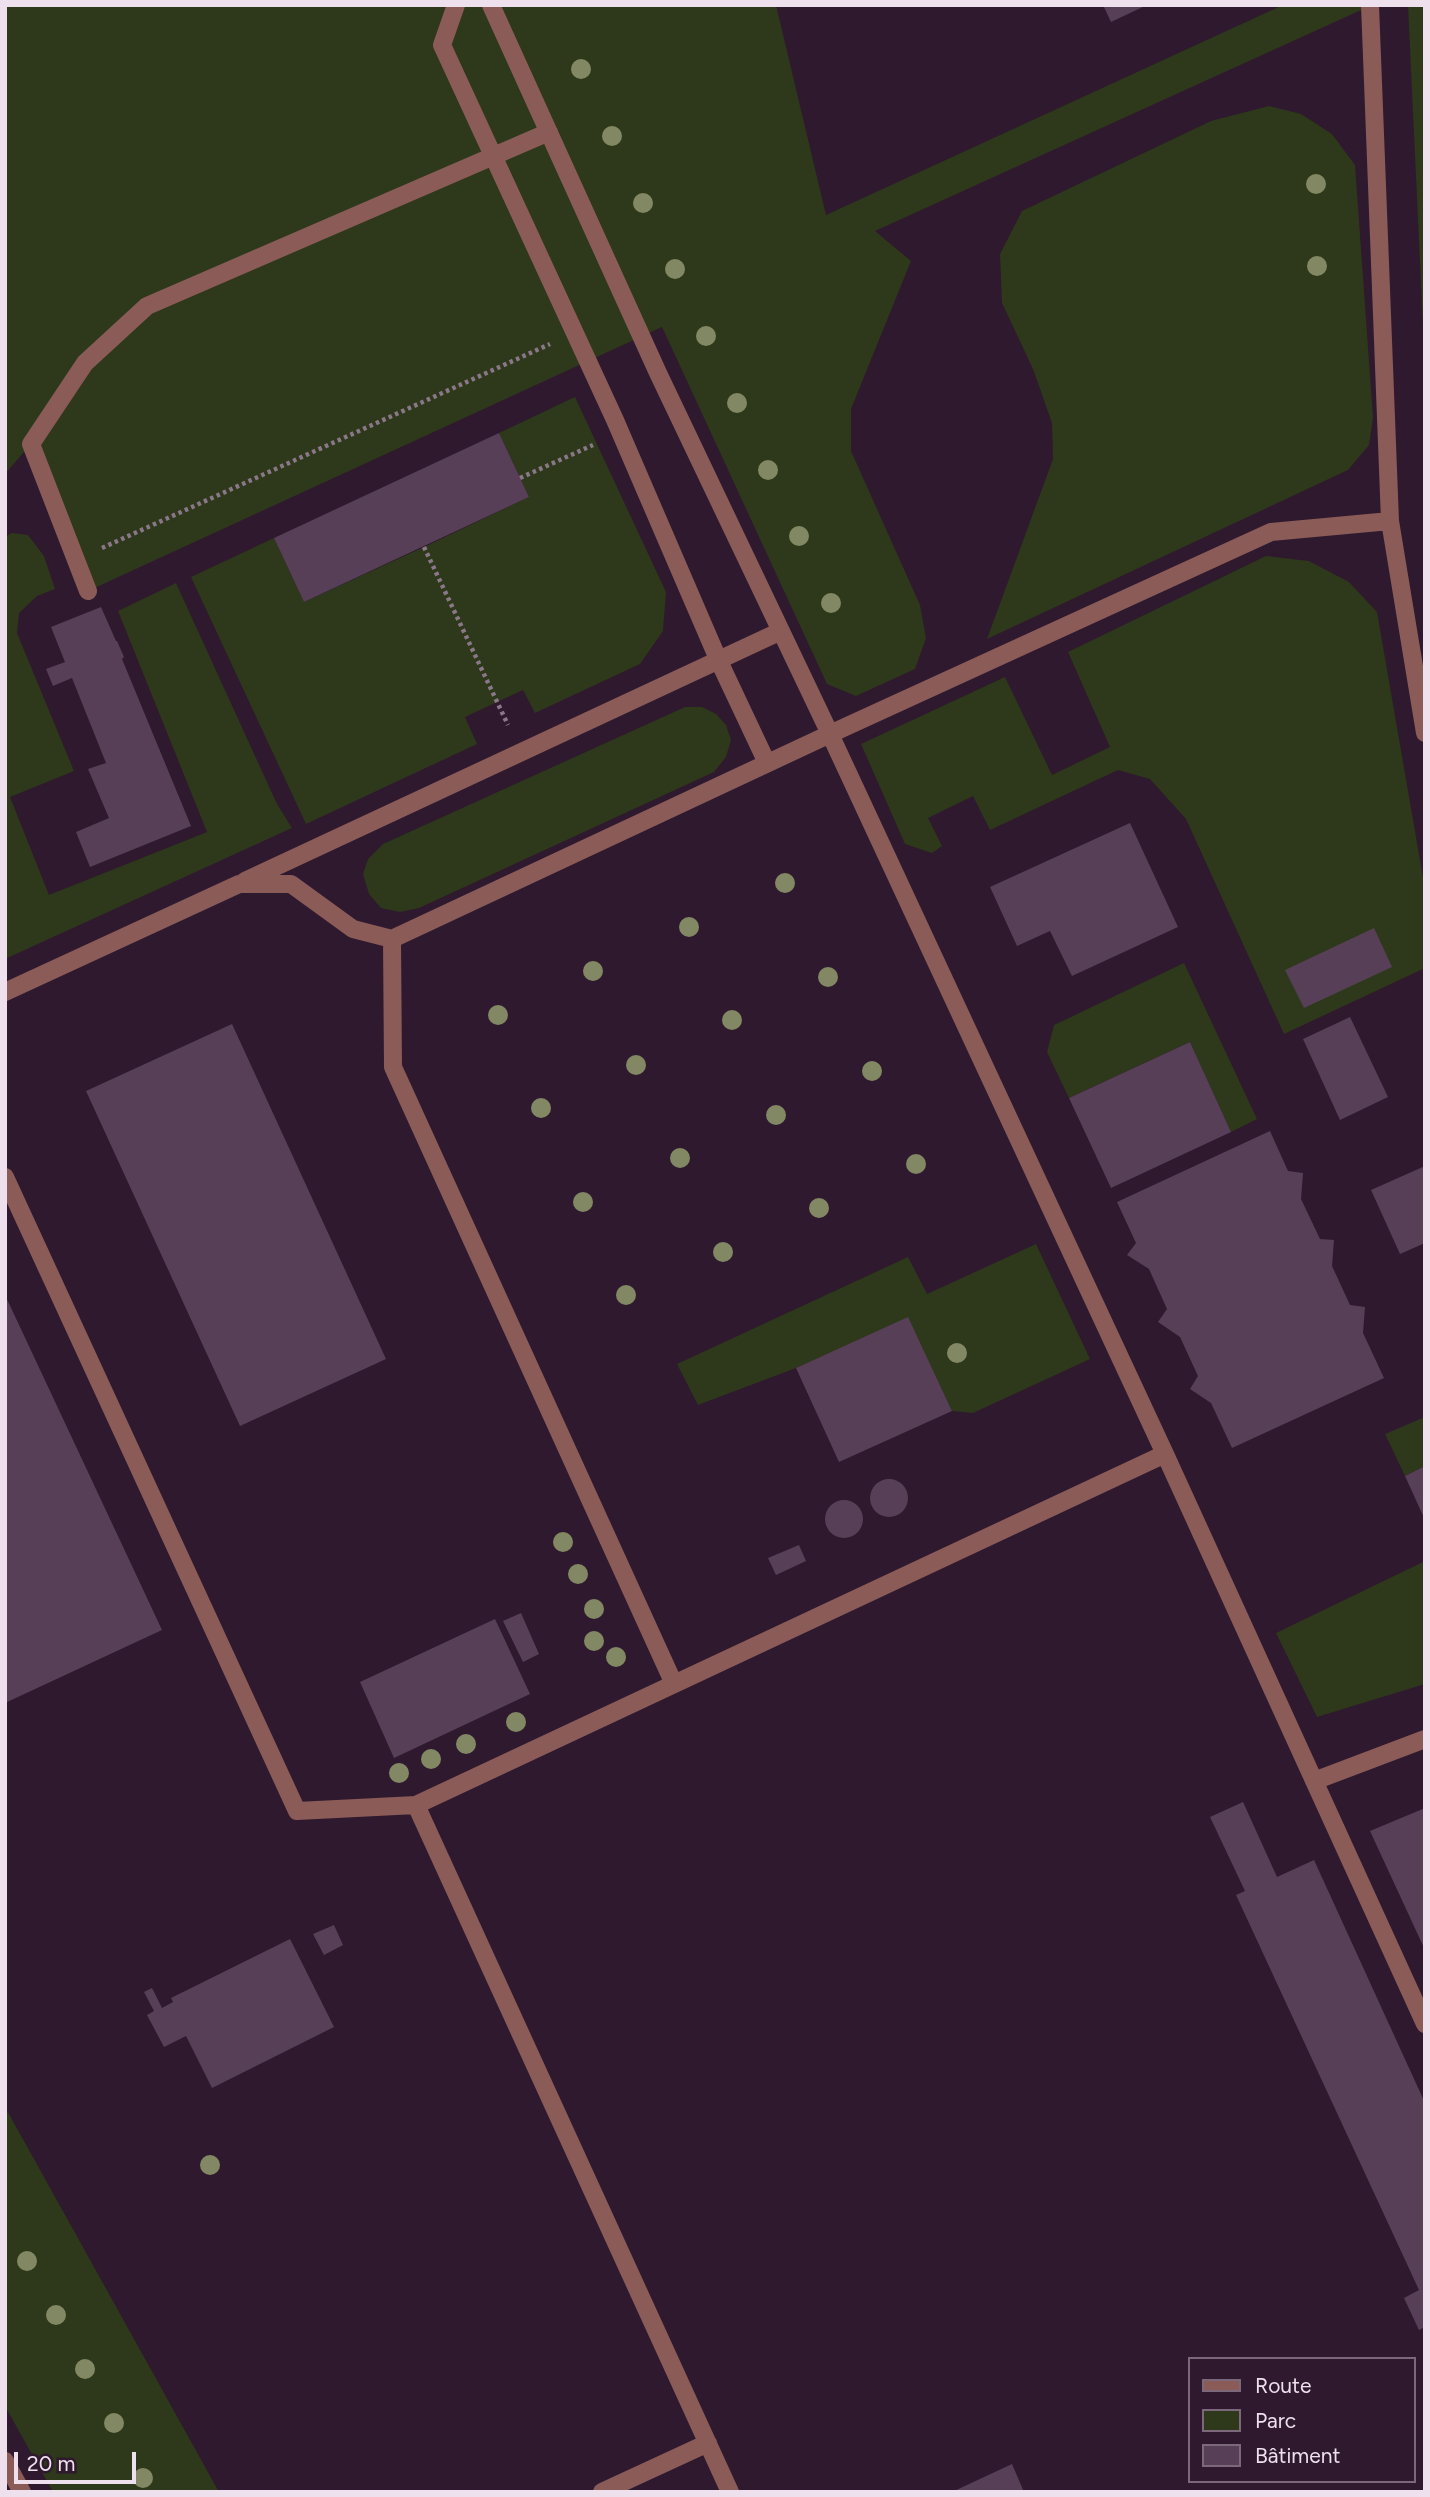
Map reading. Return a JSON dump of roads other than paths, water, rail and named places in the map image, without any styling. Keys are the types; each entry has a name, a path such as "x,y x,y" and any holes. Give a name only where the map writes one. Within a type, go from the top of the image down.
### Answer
{"lane":[{"path":"456,5 442,45 620,432 718,659 767,763"},
{"path":"491,5 658,373 830,734 1165,1454 1425,2024"},
{"path":"1370,5 1390,521 1425,733"},
{"path":"88,591 31,444 85,363 147,306 549,132"},
{"path":"239,884 291,884 353,929 392,939 767,763 1271,532 1390,521"},
{"path":"5,992 780,631"},
{"path":"392,939 393,1067 674,1684"},
{"path":"5,1177 298,1811 416,1805 1165,1454"},
{"path":"1314,1781 1425,1738"},
{"path":"416,1805 730,2492"},
{"path":"602,2492 708,2443"},
{"path":"5,2461 22,2492"}]}
